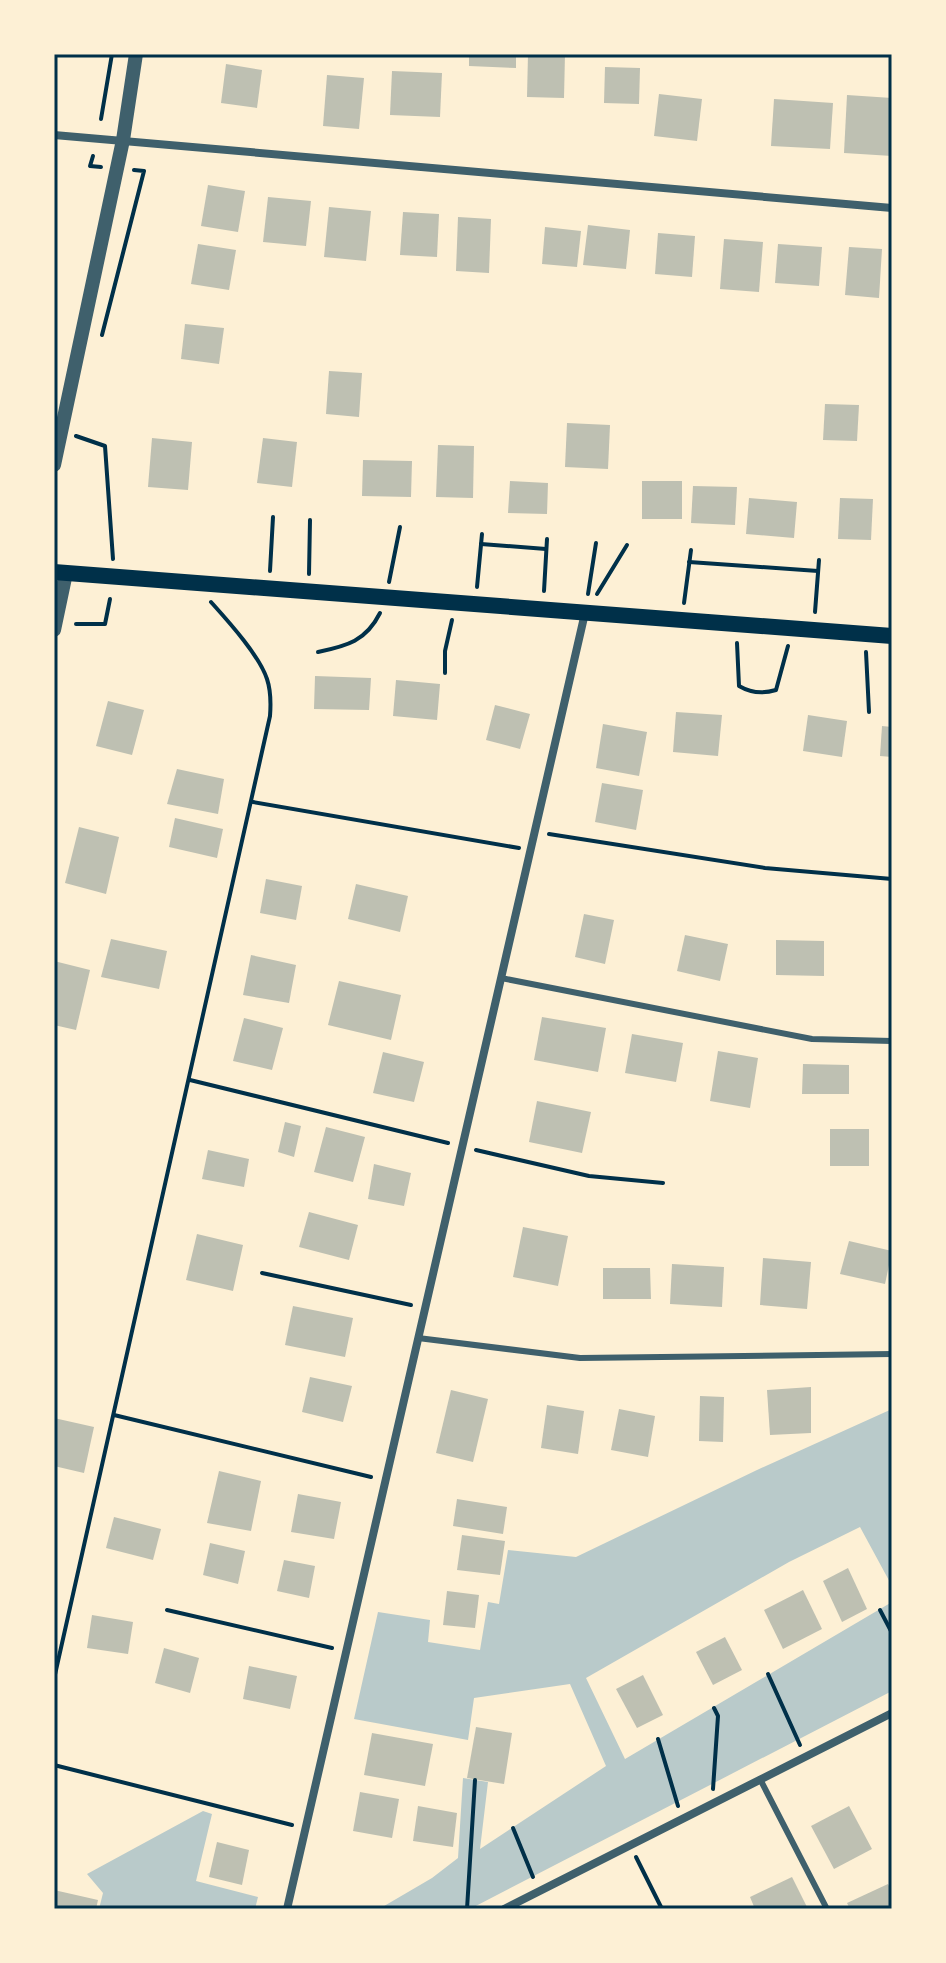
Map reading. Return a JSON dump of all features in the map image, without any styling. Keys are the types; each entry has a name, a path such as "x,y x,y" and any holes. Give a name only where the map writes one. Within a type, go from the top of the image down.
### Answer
{"main road":[{"path":"60,572 892,636"}],"street":[{"path":"54,465 123,140 136,54"},
{"path":"54,135 892,208"},
{"path":"54,630 60,572"},
{"path":"287,1909 586,613"},
{"path":"507,1908 892,1713"}],"lane":[{"path":"501,978 812,1039 892,1041"},
{"path":"418,1338 580,1358 892,1354"},
{"path":"760,1779 827,1909"}],"path":[{"path":"101,119 112,54"},
{"path":"93,156 90,166 103,167"},
{"path":"99,347 144,171 131,170"},
{"path":"76,436 105,446 113,561"},
{"path":"269,588 273,517"},
{"path":"309,591 310,520"},
{"path":"318,652 348,646 361,639 379,616 386,597 400,527"},
{"path":"445,673 447,639 467,603 482,534"},
{"path":"544,609 547,539"},
{"path":"586,613 596,543"},
{"path":"481,544 546,549"},
{"path":"586,613 627,545"},
{"path":"682,620 691,550"},
{"path":"813,630 819,560"},
{"path":"689,562 818,571"},
{"path":"54,1679 270,716 271,697 267,677 193,582"},
{"path":"76,624 105,624 110,599"},
{"path":"738,624 739,686 748,691 767,693 776,690 780,681 793,629"},
{"path":"865,634 869,712"},
{"path":"253,802 530,850"},
{"path":"535,832 765,868 892,879"},
{"path":"190,1080 589,1176 663,1183"},
{"path":"262,1273 425,1309"},
{"path":"114,1415 385,1481"},
{"path":"167,1610 346,1651"},
{"path":"880,1610 892,1633"},
{"path":"768,1674 805,1756"},
{"path":"713,1802 718,1716 714,1708"},
{"path":"658,1739 682,1818"},
{"path":"54,1765 305,1828"},
{"path":"467,1909 475,1780"},
{"path":"513,1828 539,1891"},
{"path":"629,1844 662,1909"}],"shaded area":[{"path":"889,1375 892,1375 892,1409"},
{"path":"892,1409 892,1586 860,1527 789,1562 586,1678 625,1759 892,1602 892,1691 470,1909 379,1909 432,1878 458,1858 463,1778 488,1782 480,1849 606,1766 570,1684 474,1698 468,1740 354,1719 378,1612 430,1620 428,1642 480,1650 488,1602 499,1604 508,1550 576,1557"},
{"path":"203,1811 212,1814 196,1881 258,1897 255,1909 99,1909 103,1893 87,1874"}],"building":[{"path":"469,54 516,54 516,68 469,66"},
{"path":"528,54 565,54 564,98 527,97"},
{"path":"226,64 262,70 257,108 221,103"},
{"path":"605,67 640,68 639,104 604,103"},
{"path":"392,71 442,73 440,117 390,115"},
{"path":"327,75 364,78 359,129 323,126"},
{"path":"659,94 702,99 697,141 654,136"},
{"path":"847,95 892,98 892,156 844,153"},
{"path":"774,99 833,103 830,149 771,146"},
{"path":"208,185 245,191 238,232 201,226"},
{"path":"268,197 311,201 306,246 263,242"},
{"path":"329,207 371,211 366,261 324,257"},
{"path":"403,212 439,214 437,257 400,255"},
{"path":"458,217 491,219 489,273 456,271"},
{"path":"588,225 630,230 626,269 583,265"},
{"path":"545,227 581,231 577,267 542,264"},
{"path":"658,233 695,236 692,277 655,274"},
{"path":"724,239 763,242 759,292 720,289"},
{"path":"198,244 236,250 229,290 191,284"},
{"path":"778,244 822,247 819,286 775,283"},
{"path":"849,247 882,249 879,298 845,295"},
{"path":"185,324 224,328 219,364 181,359"},
{"path":"329,371 362,373 359,417 326,414"},
{"path":"825,404 859,405 857,441 823,440"},
{"path":"567,423 610,425 608,469 565,467"},
{"path":"152,438 192,442 188,490 148,487"},
{"path":"263,438 297,442 292,487 257,483"},
{"path":"438,445 474,446 473,498 436,497"},
{"path":"363,460 412,461 411,497 362,496"},
{"path":"510,481 548,483 547,514 508,513"},
{"path":"642,481 682,481 682,519 642,519"},
{"path":"693,486 737,487 735,525 691,523"},
{"path":"749,498 797,502 794,538 746,534"},
{"path":"840,498 873,499 871,540 838,539"},
{"path":"315,676 371,678 369,710 314,709"},
{"path":"396,680 440,684 437,720 393,716"},
{"path":"108,701 144,710 132,755 96,746"},
{"path":"495,705 530,714 520,749 486,740"},
{"path":"676,712 722,715 718,756 673,752"},
{"path":"808,715 847,721 842,757 803,751"},
{"path":"603,724 647,732 639,776 596,768"},
{"path":"882,726 892,727 892,757 880,756"},
{"path":"177,769 224,779 218,814 167,804"},
{"path":"602,783 643,790 636,830 595,822"},
{"path":"175,818 223,829 217,858 169,847"},
{"path":"79,827 119,837 106,894 65,883"},
{"path":"266,879 302,886 296,920 260,913"},
{"path":"356,884 408,896 400,932 348,919"},
{"path":"584,914 614,920 605,964 575,957"},
{"path":"685,935 728,944 720,981 677,971"},
{"path":"111,939 167,951 159,989 101,977"},
{"path":"776,940 824,941 824,976 776,975"},
{"path":"251,955 296,965 289,1003 243,995"},
{"path":"54,961 90,970 76,1030 54,1025"},
{"path":"339,981 401,995 391,1040 328,1025"},
{"path":"542,1017 606,1028 598,1072 534,1060"},
{"path":"244,1018 283,1028 272,1070 233,1061"},
{"path":"632,1034 683,1043 676,1082 625,1073"},
{"path":"718,1051 758,1058 750,1108 710,1101"},
{"path":"383,1052 424,1062 414,1102 373,1093"},
{"path":"803,1064 849,1065 849,1094 802,1094"},
{"path":"537,1101 591,1112 582,1153 529,1142"},
{"path":"285,1122 301,1126 294,1157 278,1152"},
{"path":"326,1127 365,1137 353,1182 314,1172"},
{"path":"830,1129 869,1129 869,1166 830,1166"},
{"path":"208,1150 249,1159 244,1187 202,1179"},
{"path":"374,1164 411,1173 404,1206 368,1199"},
{"path":"309,1212 358,1225 349,1260 299,1247"},
{"path":"523,1227 568,1236 558,1286 513,1277"},
{"path":"197,1234 243,1245 233,1291 186,1280"},
{"path":"849,1241 892,1251 885,1284 840,1274"},
{"path":"763,1258 811,1262 807,1309 760,1305"},
{"path":"672,1264 724,1267 722,1307 670,1304"},
{"path":"603,1268 650,1268 651,1299 603,1299"},
{"path":"293,1306 353,1318 345,1357 285,1345"},
{"path":"310,1377 352,1386 343,1422 302,1412"},
{"path":"811,1387 811,1433 770,1435 767,1390"},
{"path":"451,1390 488,1399 473,1462 436,1453"},
{"path":"700,1396 724,1397 723,1442 699,1441"},
{"path":"547,1405 584,1411 578,1454 541,1448"},
{"path":"619,1409 655,1416 648,1457 611,1450"},
{"path":"54,1418 94,1427 84,1473 54,1466"},
{"path":"219,1471 261,1481 251,1531 207,1523"},
{"path":"298,1494 341,1502 334,1539 291,1532"},
{"path":"457,1499 507,1507 503,1534 453,1526"},
{"path":"114,1517 161,1529 153,1560 106,1548"},
{"path":"462,1535 505,1541 500,1575 457,1570"},
{"path":"210,1543 245,1551 238,1584 203,1575"},
{"path":"284,1560 315,1566 309,1598 277,1591"},
{"path":"848,1568 867,1609 842,1622 823,1581"},
{"path":"803,1590 822,1629 783,1649 764,1610"},
{"path":"447,1591 479,1595 475,1628 443,1625"},
{"path":"92,1615 133,1622 128,1654 87,1648"},
{"path":"725,1637 742,1670 713,1685 696,1652"},
{"path":"164,1648 199,1658 190,1693 155,1683"},
{"path":"249,1666 297,1676 290,1709 243,1699"},
{"path":"643,1675 663,1715 637,1728 616,1689"},
{"path":"476,1727 512,1733 504,1784 467,1778"},
{"path":"372,1733 433,1744 425,1786 364,1775"},
{"path":"360,1792 399,1799 392,1838 353,1831"},
{"path":"418,1806 457,1813 453,1847 413,1841"},
{"path":"849,1806 872,1849 834,1869 811,1826"},
{"path":"217,1842 249,1850 242,1885 209,1877"},
{"path":"792,1877 808,1909 755,1909 750,1897"},
{"path":"888,1884 892,1891 892,1909 850,1909 847,1903"},
{"path":"54,1890 98,1900 96,1909 54,1909"}]}
